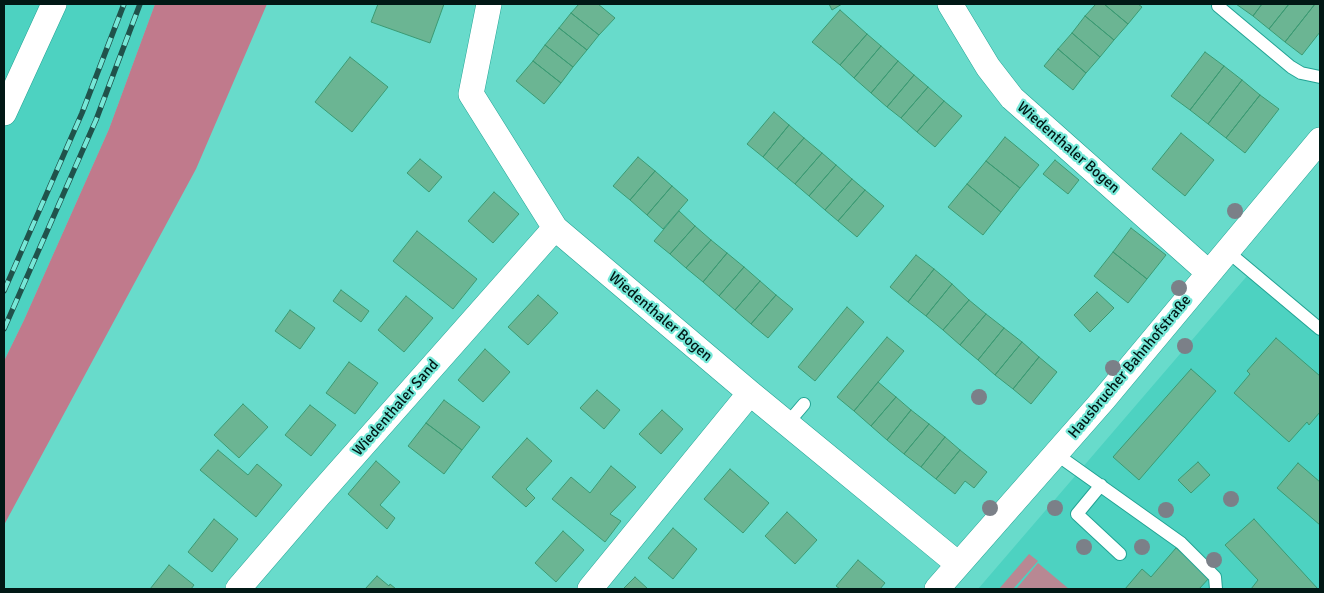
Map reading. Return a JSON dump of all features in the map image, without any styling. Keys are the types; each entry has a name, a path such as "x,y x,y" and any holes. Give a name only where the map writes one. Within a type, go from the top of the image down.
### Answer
{"street":[{"path":"4,113 54,4"},
{"name":"Wiedenthaler Bogen","path":"489,4 471,94 555,228 750,393 958,564"},
{"name":"Wiedenthaler Bogen","path":"950,4 988,67 1012,98 1209,273"},
{"name":"Hausbrucher Bahnhofstraße","path":"937,589 1056,454 1320,140"},
{"name":"Wiedenthaler Sand","path":"238,589 555,228"},
{"path":"590,589 750,393"}],"lane":[{"path":"1218,6 1291,67 1301,73 1320,77"},
{"path":"1227,252 1320,329"},
{"path":"788,424 804,404"},
{"path":"1056,454 1181,543 1215,577 1216,589"},
{"path":"1101,485 1077,514 1120,554"}],"shaded area":[{"path":"4,4 155,4 109,129 4,361"},
{"path":"155,4 267,4 196,169 4,525 4,361 109,129"},
{"path":"1247,276 1320,337 1320,589 978,589"},
{"path":"1029,554 1038,561 1013,589 999,589"},
{"path":"1038,563 1069,589 1016,589"}],"building":[{"path":"378,4 444,4 430,43 371,22"},
{"path":"579,4 598,4 615,18 599,35 571,13"},
{"path":"829,4 842,4 832,10"},
{"path":"1096,4 1104,4 1128,24 1114,40 1085,16"},
{"path":"1104,4 1138,4 1142,7 1128,24"},
{"path":"1236,4 1262,4 1253,16"},
{"path":"1262,4 1289,4 1269,29 1253,16"},
{"path":"1289,4 1315,4 1285,42 1269,29"},
{"path":"1315,4 1320,4 1320,32 1302,55 1285,42"},
{"path":"840,10 867,34 840,65 812,42"},
{"path":"571,13 599,35 587,50 559,28"},
{"path":"1085,16 1114,40 1100,57 1072,33"},
{"path":"559,28 587,50 573,67 545,45"},
{"path":"1072,33 1100,57 1086,73 1058,49"},
{"path":"867,34 881,46 854,78 840,65"},
{"path":"545,45 573,67 561,83 533,61"},
{"path":"881,46 898,61 871,93 854,78"},
{"path":"1058,49 1086,73 1073,90 1044,66"},
{"path":"1205,52 1224,66 1190,110 1171,96"},
{"path":"350,57 388,87 352,132 315,102"},
{"path":"533,61 561,83 544,104 516,81"},
{"path":"898,61 914,75 887,107 871,93"},
{"path":"1224,66 1242,80 1208,124 1190,110"},
{"path":"914,75 928,87 901,118 887,107"},
{"path":"1242,80 1260,95 1226,138 1208,124"},
{"path":"928,87 944,101 917,132 901,118"},
{"path":"1260,95 1279,109 1245,153 1226,138"},
{"path":"944,101 962,116 935,147 917,132"},
{"path":"774,112 789,125 763,157 747,144"},
{"path":"789,125 804,138 777,169 763,157"},
{"path":"1181,133 1214,160 1185,196 1152,169"},
{"path":"1005,137 1039,165 1020,188 986,161"},
{"path":"804,138 822,153 795,184 777,169"},
{"path":"822,153 836,165 809,196 795,184"},
{"path":"638,157 655,171 630,200 613,186"},
{"path":"420,159 442,177 429,192 407,173"},
{"path":"1055,160 1079,180 1068,194 1043,174"},
{"path":"986,161 1020,188 1001,212 967,184"},
{"path":"836,165 852,179 825,210 809,196"},
{"path":"655,171 672,186 647,215 630,200"},
{"path":"852,179 865,190 838,221 825,210"},
{"path":"967,184 1001,212 983,235 948,207"},
{"path":"672,186 688,200 663,229 647,215"},
{"path":"865,190 884,206 857,237 838,221"},
{"path":"494,192 519,214 493,243 468,221"},
{"path":"679,211 695,226 670,254 654,241"},
{"path":"695,226 711,240 686,268 670,254"},
{"path":"1131,228 1166,255 1147,279 1113,252"},
{"path":"417,231 477,279 453,309 393,261"},
{"path":"711,240 727,253 703,282 686,268"},
{"path":"1113,252 1147,279 1128,303 1094,276"},
{"path":"727,253 744,267 719,296 703,282"},
{"path":"916,255 934,269 908,302 890,287"},
{"path":"744,267 760,281 735,310 719,296"},
{"path":"934,269 952,284 926,316 908,302"},
{"path":"760,281 776,295 751,324 735,310"},
{"path":"952,284 969,300 943,330 926,316"},
{"path":"341,290 369,311 361,322 333,301"},
{"path":"1097,292 1114,308 1090,332 1074,315"},
{"path":"538,295 558,313 528,345 508,327"},
{"path":"776,295 793,309 768,338 751,324"},
{"path":"406,296 433,318 404,352 378,330"},
{"path":"969,300 986,314 960,345 943,330"},
{"path":"847,307 864,322 815,381 798,367"},
{"path":"290,310 315,328 300,349 275,331"},
{"path":"986,314 1004,328 978,360 960,345"},
{"path":"1004,328 1022,342 995,375 978,360"},
{"path":"887,337 904,351 854,411 837,397"},
{"path":"1276,338 1320,376 1320,412 1309,425 1307,422 1289,442 1234,393 1250,374 1247,371"},
{"path":"1022,342 1039,357 1013,389 995,375"},
{"path":"485,349 510,372 483,402 458,380"},
{"path":"1039,357 1057,372 1031,404 1013,389"},
{"path":"349,362 378,383 355,414 326,393"},
{"path":"1191,369 1216,391 1139,480 1113,457"},
{"path":"878,382 896,397 871,426 854,411"},
{"path":"597,390 620,410 604,429 580,408"},
{"path":"896,397 911,410 887,440 871,426"},
{"path":"444,400 480,427 462,450 426,423"},
{"path":"243,404 268,427 239,458 214,435"},
{"path":"310,405 336,425 311,456 285,435"},
{"path":"662,410 683,429 661,454 639,434"},
{"path":"911,410 929,424 904,454 887,440"},
{"path":"426,423 462,450 444,474 408,446"},
{"path":"929,424 945,437 921,467 904,454"},
{"path":"945,437 960,450 936,479 921,467"},
{"path":"527,438 552,461 526,489 535,498 526,507 492,477"},
{"path":"218,450 248,475 257,464 282,485 256,517 200,470"},
{"path":"960,450 987,472 974,488 965,481 955,494 936,479"},
{"path":"376,461 400,482 380,505 395,518 387,529 348,494"},
{"path":"1198,462 1210,475 1191,493 1178,480"},
{"path":"1298,463 1320,482 1320,525 1277,488"},
{"path":"611,466 636,487 610,514 621,521 605,542 552,499 571,477 590,493"},
{"path":"730,469 769,503 743,533 704,499"},
{"path":"787,512 817,540 795,564 765,536"},
{"path":"214,519 238,539 212,572 188,552"},
{"path":"1254,519 1318,589 1251,589 1258,580 1225,545"},
{"path":"673,528 697,549 673,579 648,558"},
{"path":"563,531 584,550 556,582 535,563"},
{"path":"1176,548 1210,577 1199,589 1125,589 1142,569 1151,577"},
{"path":"858,560 885,583 880,589 840,589 836,586"},
{"path":"169,565 194,585 191,589 150,589"},
{"path":"377,576 389,586 390,584 396,589 365,589"},
{"path":"635,577 648,589 623,589"}],"railway":[{"path":"4,291 82,113 124,4"},
{"path":"4,329 96,120 140,4"}]}
